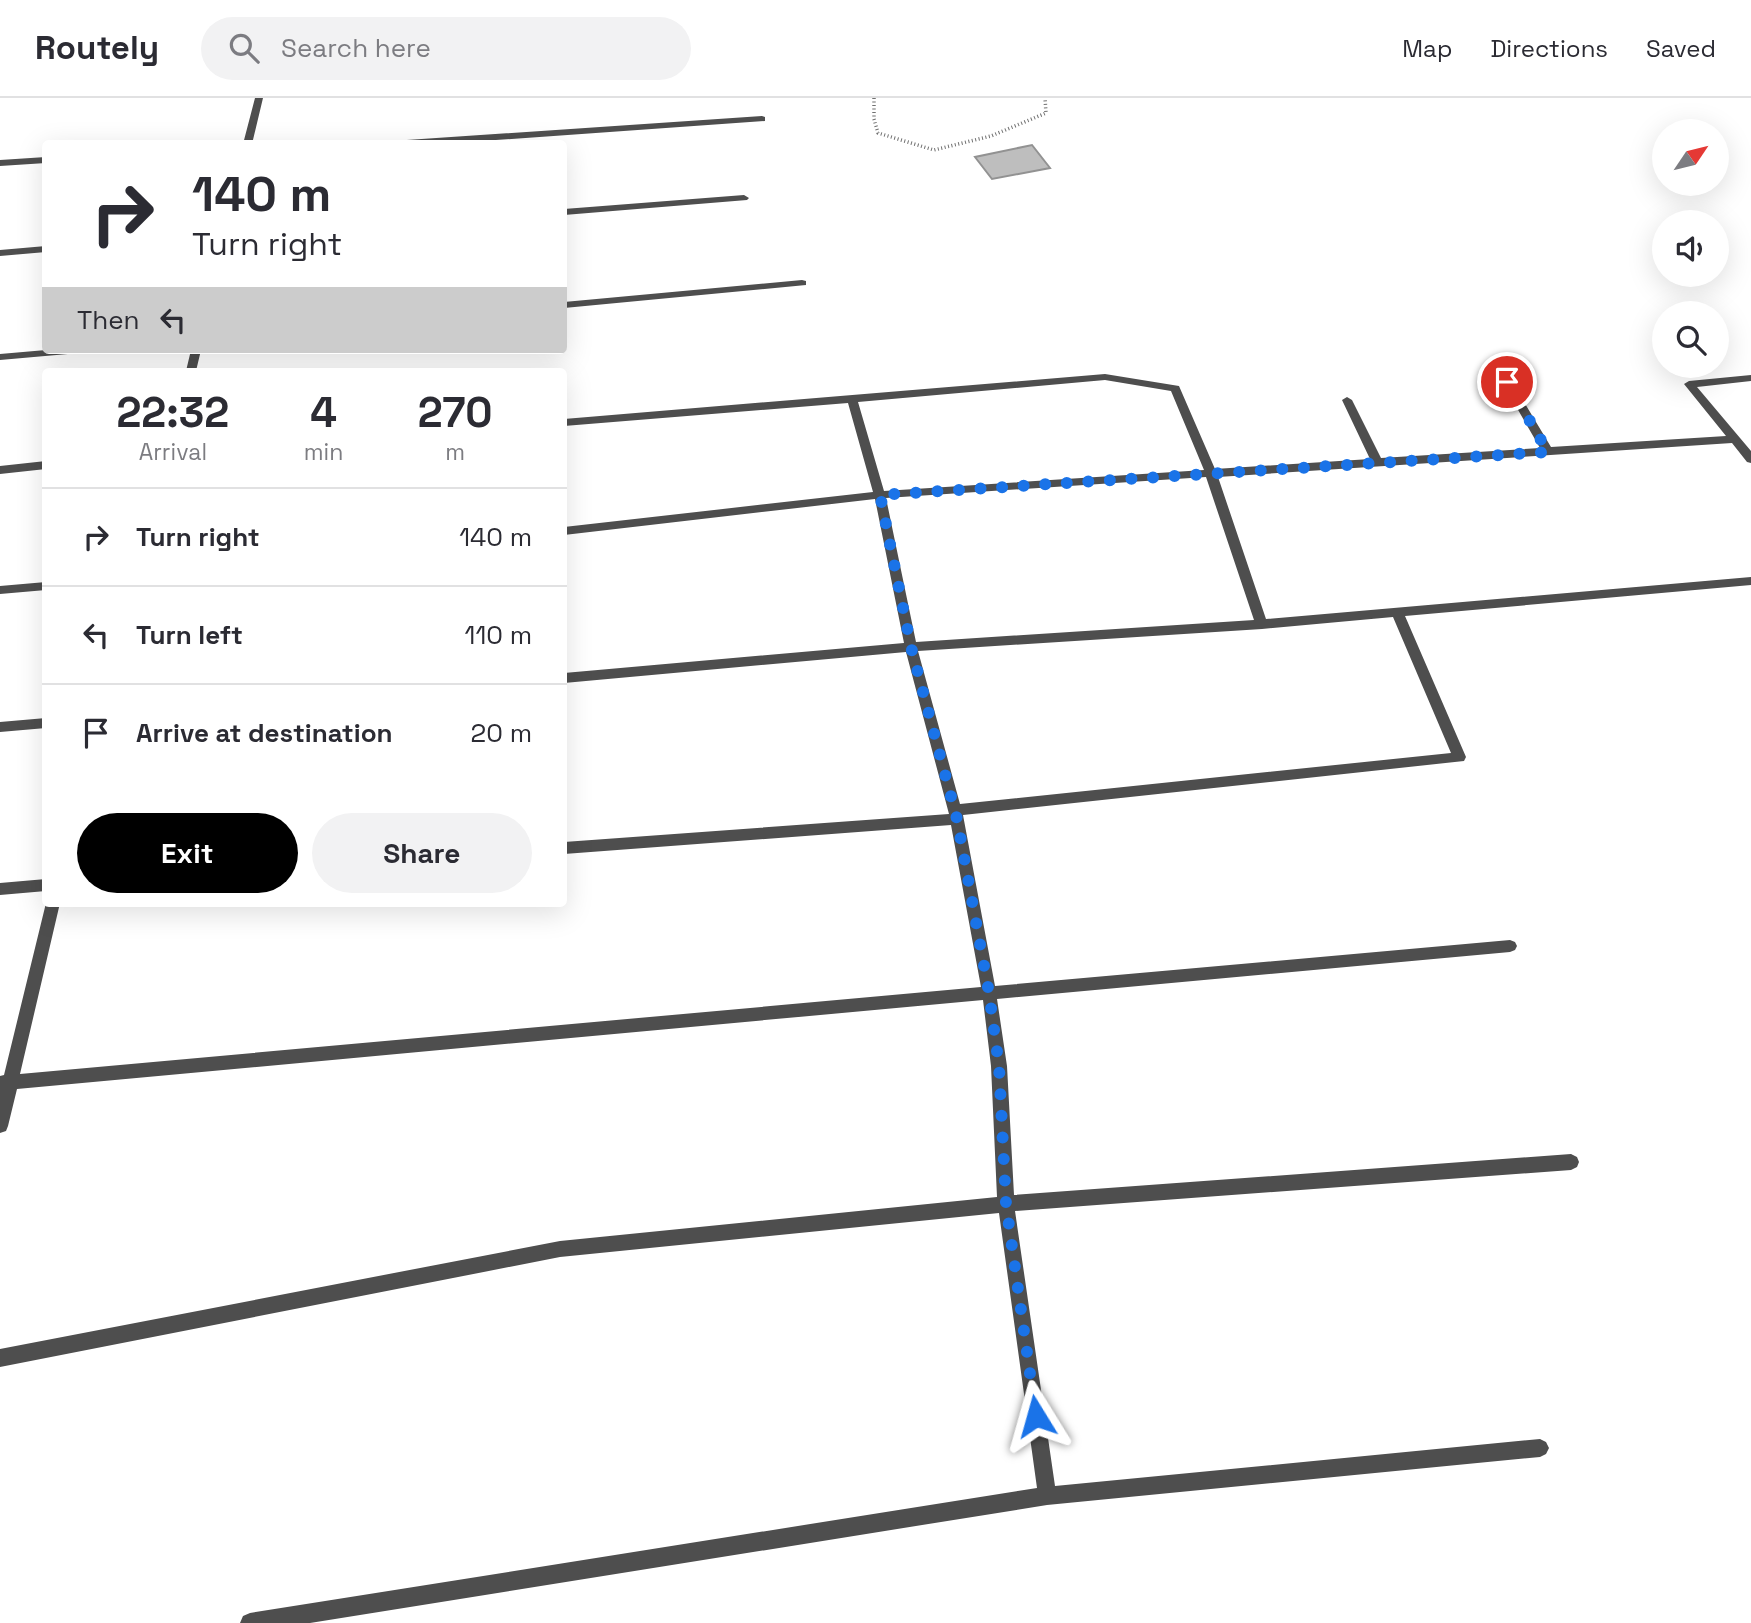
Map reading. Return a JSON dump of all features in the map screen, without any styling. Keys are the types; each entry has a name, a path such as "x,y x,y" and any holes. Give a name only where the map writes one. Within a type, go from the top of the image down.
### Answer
{"street":[{"path":"248,140 259,98"},
{"path":"451,140 762,119"},
{"path":"0,163 42,160"},
{"path":"567,212 744,198"},
{"path":"0,253 42,249"},
{"path":"567,305 802,283"},
{"path":"0,357 42,353"},
{"path":"567,422 1105,377 1175,388 1211,474 1262,624"},
{"path":"1751,378 1689,384 1751,459"},
{"path":"1507,382 1548,452"},
{"path":"852,399 880,495 911,647 956,815 989,993 999,1066 1006,1204 1047,1496"},
{"path":"1347,400 1378,463"},
{"path":"567,531 880,495 1735,439"},
{"path":"0,470 42,465"},
{"path":"567,678 911,647 1262,624 1751,581"},
{"path":"0,590 42,586"},
{"path":"567,848 956,815 1459,757 1398,612"},
{"path":"0,727 42,723"},
{"path":"0,889 42,885"},
{"path":"0,1126 5,1083 52,907"},
{"path":"5,1083 1510,946"},
{"path":"0,1358 560,1249 1006,1204 1571,1162"},
{"path":"250,1623 1047,1496 1540,1448"}],"path":[{"path":"874,98 874,119 878,133 934,150 991,136 1045,113 1045,98"}],"building":[{"path":"1032,145 1050,168 992,179 975,157"}],"route":[{"path":"1036,1416 1006,1204 999,1066 989,993 957,819 911,647 880,495 1548,452 1507,382"}]}
